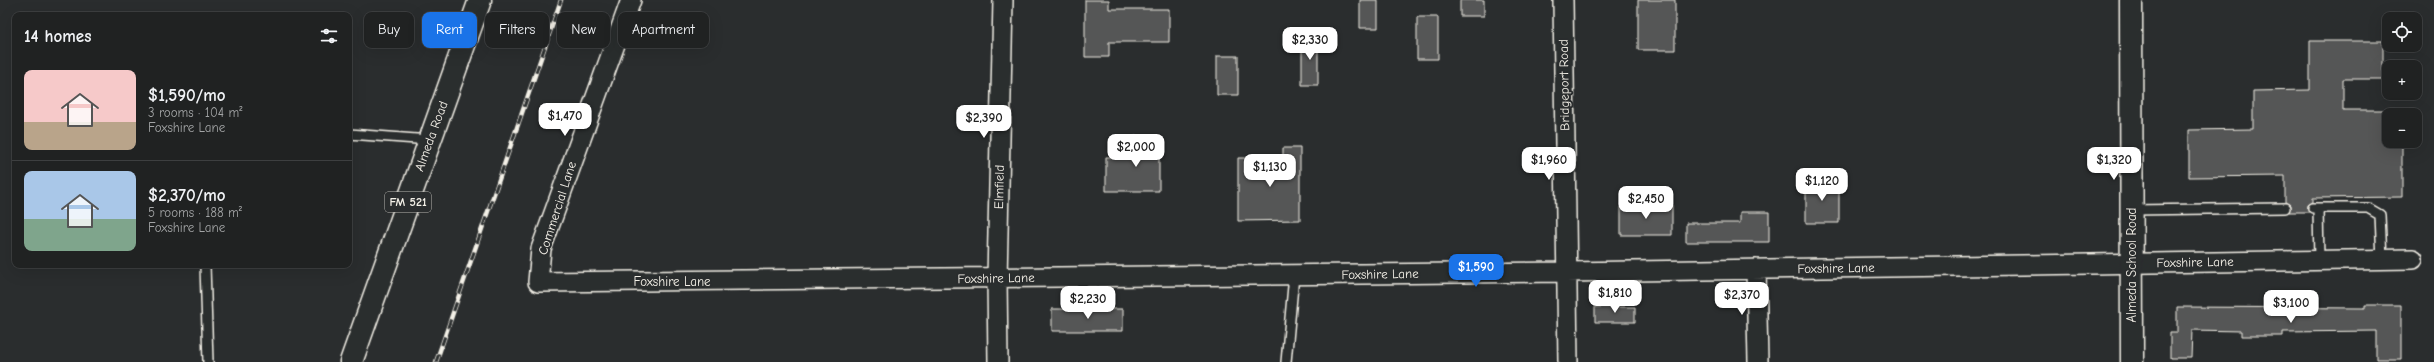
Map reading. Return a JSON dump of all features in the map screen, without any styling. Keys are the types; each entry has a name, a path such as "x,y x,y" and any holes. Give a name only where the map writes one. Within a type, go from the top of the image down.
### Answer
{"main road":[{"name":"Almeda Road","path":"351,362 480,0"},
{"name":"Almeda School Road","path":"2131,0 2132,362"}],"street":[{"name":"Commercial Lane","path":"538,282 541,249 631,0"},
{"name":"Elmfield","path":"998,362 997,278 1003,0"},
{"name":"Bridgeport Road","path":"1563,0 1568,362"},
{"name":"Foxshire Lane","path":"538,282 1566,272 2131,262 2413,259"},
{"path":"1756,269 1758,362"}],"lane":[{"path":"352,134 430,140"},
{"path":"2131,210 2285,208"},
{"path":"2319,260 2315,208 2368,208 2380,215 2382,260"},
{"path":"205,268 208,362"},
{"path":"1286,362 1294,275"}],"building":[{"path":"1085,0 1109,0 1109,9 1169,9 1169,42 1109,42 1109,57 1085,57"},
{"path":"1360,0 1378,0 1378,28 1360,28"},
{"path":"1460,0 1484,0 1484,16 1460,16"},
{"path":"1638,0 1675,0 1675,50 1638,50"},
{"path":"1417,17 1438,17 1438,59 1417,59"},
{"path":"1302,37 1318,37 1318,85 1302,85"},
{"path":"2310,41 2382,41 2382,79 2343,79 2343,110 2382,110 2382,148 2402,148 2402,197 2313,198 2313,202 2308,205 2309,212 2289,212 2290,205 2285,202 2285,176 2189,177 2189,130 2253,129 2253,91 2310,90"},
{"path":"1217,56 1238,56 1238,95 1217,95"},
{"path":"1135,136 1159,136 1159,191 1106,191 1106,157 1135,157"},
{"path":"1283,148 1300,148 1300,220 1238,221 1238,158 1283,158"},
{"path":"1806,182 1839,182 1839,223 1806,223"},
{"path":"1621,205 1672,205 1672,235 1621,235"},
{"path":"1740,212 1769,212 1769,242 1686,242 1686,223 1740,223"},
{"path":"2365,305 2401,305 2401,359 2376,359 2376,331 2283,332 2283,336 2241,336 2241,331 2192,330 2191,358 2170,358 2170,333 2177,333 2177,307 2365,308"},
{"path":"1595,307 1635,307 1635,322 1595,322"},
{"path":"1052,309 1123,309 1123,331 1052,331"}],"railway":[{"path":"436,362 561,0"}]}
